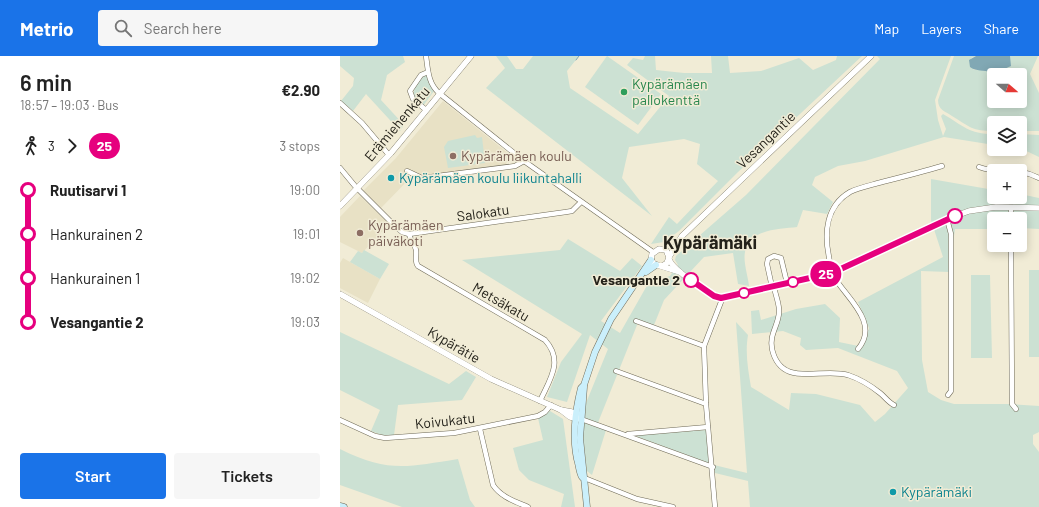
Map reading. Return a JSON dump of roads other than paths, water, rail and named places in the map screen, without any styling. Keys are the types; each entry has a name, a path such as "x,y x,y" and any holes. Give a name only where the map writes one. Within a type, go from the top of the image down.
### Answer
{"main road":[{"path":"587,507 582,477 584,473 577,417 584,385 595,352 611,319 643,274 651,260"},
{"path":"643,274 659,266"},
{"path":"340,506 344,507"}],"street":[{"path":"426,56 428,72 439,93 524,161 650,251 651,260 659,266 680,272"},
{"name":"Erämiehenkatu","path":"340,206 389,155 471,56"},
{"name":"Vesangantie","path":"664,250 677,242 871,56"},
{"path":"426,110 413,99 410,91 421,75 428,72"},
{"path":"340,104 362,123 389,155"},
{"path":"407,171 422,178 515,166 524,161"},
{"path":"858,349 863,338 863,319 859,310 832,273 826,233 830,216 840,201 849,193 863,187 942,166"},
{"path":"979,167 988,170 1024,171 1039,178"},
{"path":"340,168 357,188 399,230 409,234"},
{"name":"Salokatu","path":"409,234 572,211 581,202"},
{"path":"650,251 657,249 664,250 680,272 714,296 721,298 832,273 947,219 982,209 1038,206"},
{"path":"1011,207 1011,212"},
{"path":"947,219 951,234 951,391 948,395"},
{"name":"Metsäkatu","path":"409,234 409,239 416,248 416,261 418,266 544,340 550,346 554,353 554,368 540,401"},
{"name":"Vesangantie","path":"669,258 677,242"},
{"path":"1011,252 1012,404 1016,409"},
{"path":"788,283 781,258 774,256 770,257 767,262 779,312 771,342 773,353 782,366 792,373 800,375 836,373 848,375 868,384 894,405"},
{"path":"659,266 666,264 669,258"},
{"name":"Kypärätie","path":"340,294 474,370 561,410 566,416 577,417 713,467"},
{"path":"715,507 713,467 706,404 704,346 721,302 721,298"},
{"path":"636,321 704,346"},
{"path":"616,371 706,404"},
{"name":"Koivukatu","path":"340,420 375,436 385,438 454,434 538,416 551,406"},
{"path":"626,434 708,427"},
{"path":"480,429 493,484 497,492 528,507"},
{"path":"582,477 636,499 673,507"}],"water":[{"path":"976,56 1010,56 1011,66 1006,68 987,68 987,71 970,67 969,60"}],"waterway":[{"path":"576,60 579,56"}],"place":[{"name":"Kypärämäen pallokenttä","path":"624,92"},
{"name":"Kypärämäen koulu","path":"453,156"},
{"name":"Kypärämäen koulu liikuntahalli","path":"391,178"},
{"name":"Kypärämäen päiväkoti","path":"360,233"},
{"name":"Vesangantie 2","path":"691,280"},
{"name":"Kypärämäki","path":"893,492"}],"district":[{"name":"Kypärämäki","path":"710,243"}]}
